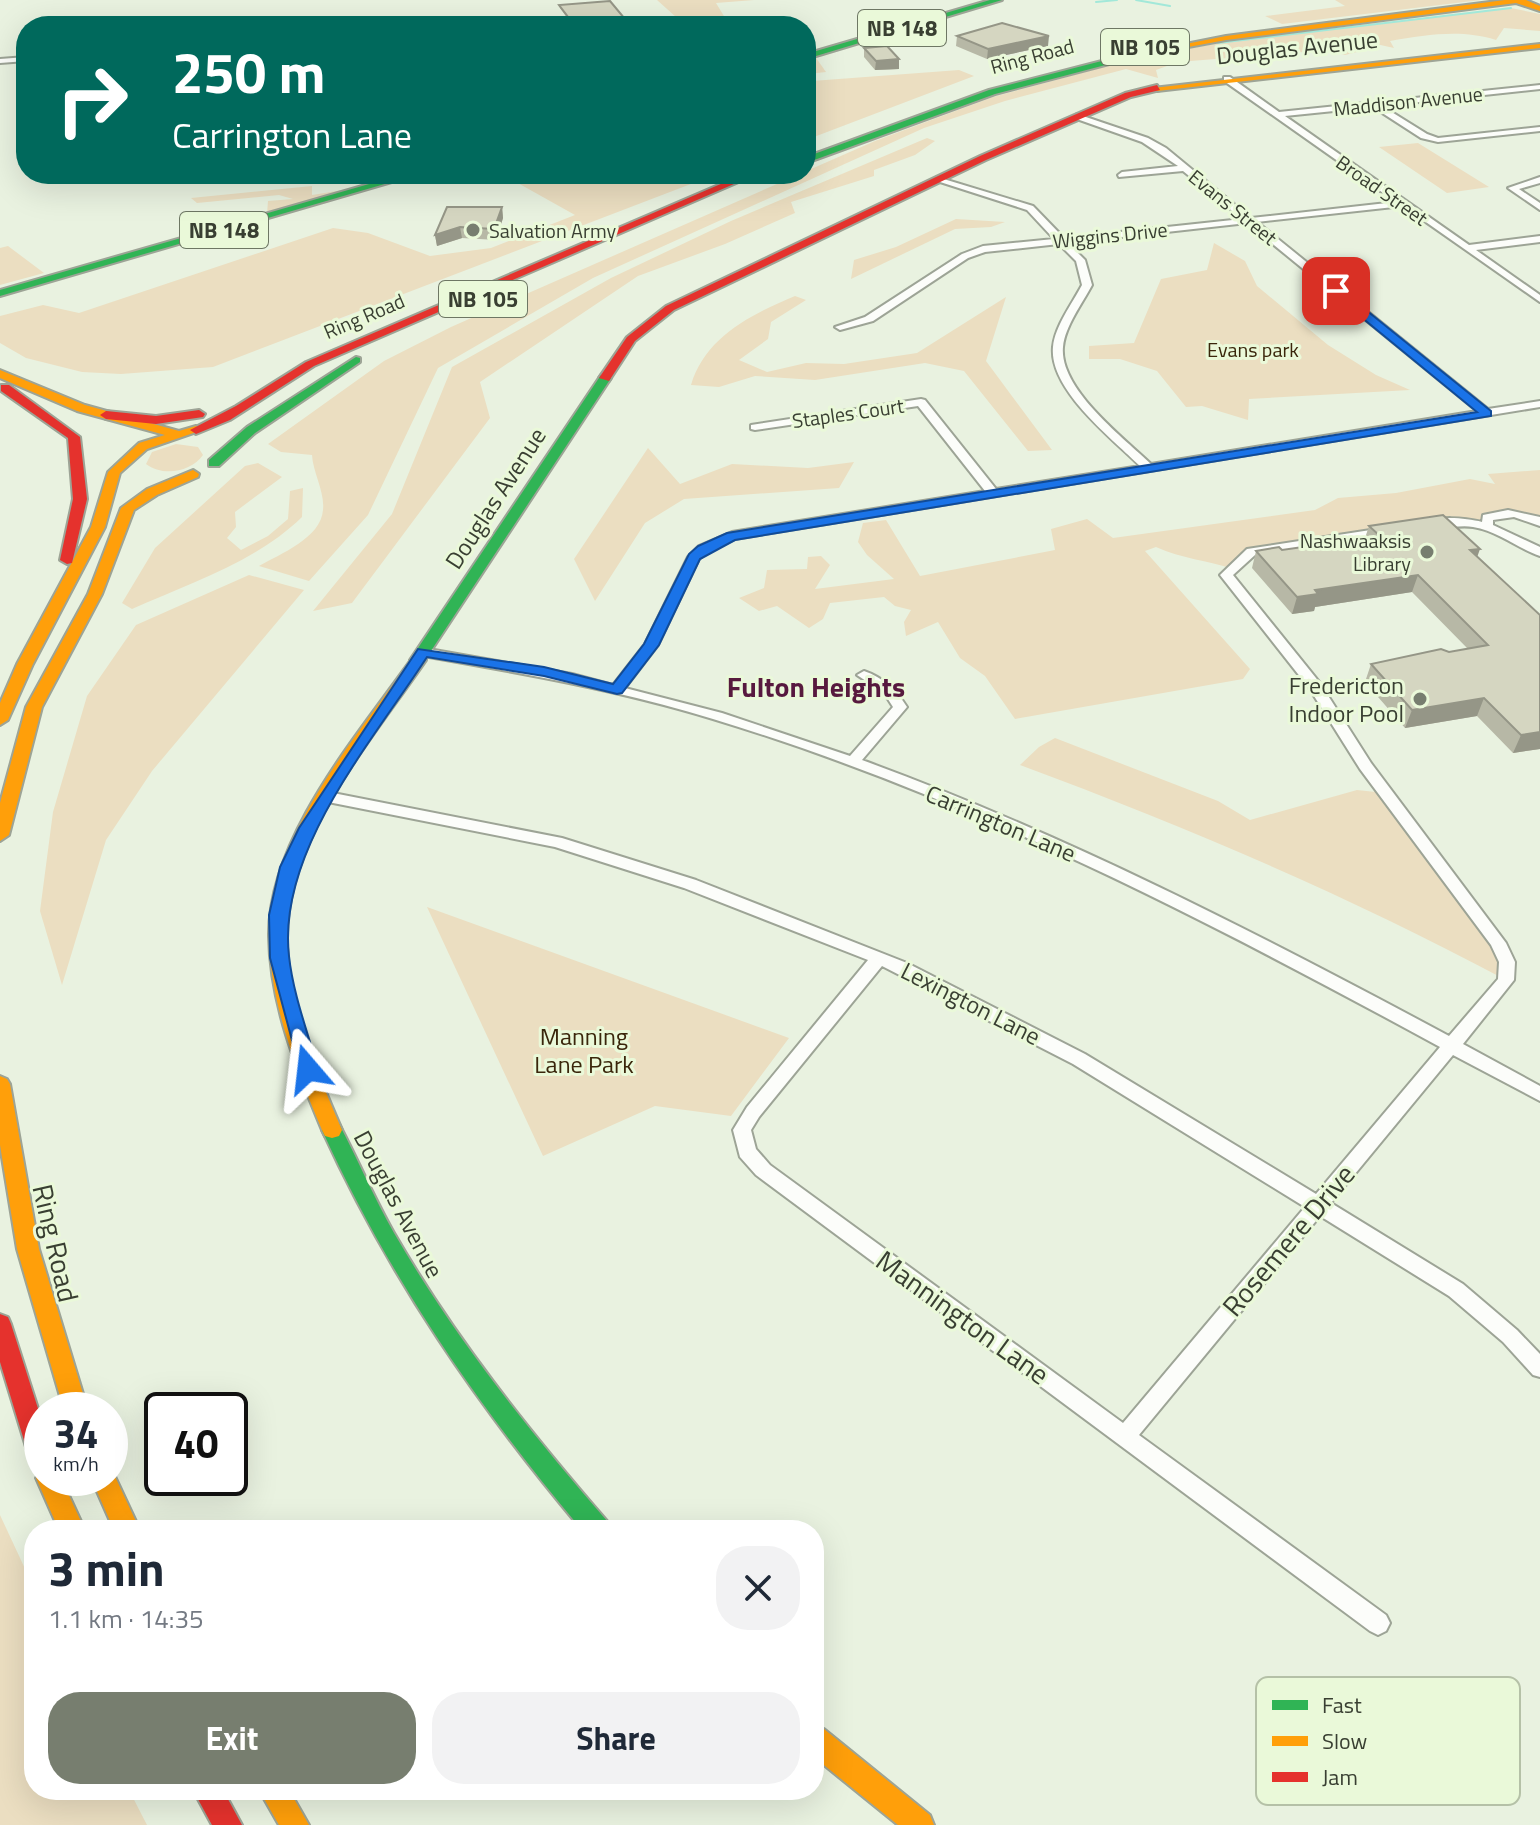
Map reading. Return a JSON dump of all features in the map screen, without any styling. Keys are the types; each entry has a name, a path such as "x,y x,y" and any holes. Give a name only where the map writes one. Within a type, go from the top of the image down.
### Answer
{"main road":[{"name":"NB 148","path":"816,54 998,0"},
{"name":"Ring Road","path":"816,147 949,96 1070,62 1235,33 1491,1 1519,0 1540,10"},
{"name":"Ring Road","path":"816,156 964,98 1076,67 1213,41 1491,1"},
{"path":"1491,1 1540,10"},
{"name":"Douglas Avenue","path":"589,1520 562,1490 445,1338 369,1206 334,1134 308,1069 279,958 278,915 289,867 307,828 631,339 670,308 940,179 1077,116 1142,90 1540,46"},
{"name":"NB 148","path":"0,299 34,286 380,184"},
{"name":"Ring Road","path":"128,458 143,446 224,421 270,386 341,350 729,184"},
{"name":"Ring Road","path":"193,474 214,463 251,430 312,387 388,344 750,184"},
{"name":"NB 148","path":"0,293 34,286"},
{"path":"2,382 214,445 219,451 214,463"},
{"path":"2,382 119,434 128,447 128,458 133,469 152,478 193,474"},
{"path":"0,720 77,533 82,492 74,437 2,382"},
{"path":"106,415 156,420 182,418 231,404 270,386"},
{"path":"25,664 98,527 114,472 128,458"},
{"path":"0,835 34,707 95,594 128,508 152,492 193,474"},
{"name":"Ring Road","path":"0,1084 7,1151 26,1252 70,1392"},
{"path":"0,1324 24,1402"},
{"path":"56,1496 67,1520"},
{"path":"111,1496 122,1520"},
{"path":"824,1747 920,1825"},
{"path":"213,1800 228,1825"},
{"path":"279,1800 295,1825"}],"street":[{"name":"Broad Street","path":"1227,79 1540,299"},
{"name":"Maddison Avenue","path":"1276,115 1540,87"},
{"path":"1375,105 1424,136 1438,140 1540,129"},
{"name":"Evans Street","path":"1077,116 1145,140 1185,168 1487,414"},
{"path":"1122,175 1185,168"},
{"path":"940,179 1021,204 1036,213 1080,260 1087,285 1058,347 1059,370 1087,407 1149,468"},
{"path":"1540,180 1522,182 1512,188 1540,207"},
{"name":"Wiggins Drive","path":"840,327 869,319 973,252 1402,204"},
{"path":"1466,248 1540,239"},
{"name":"Staples Court","path":"755,427 921,402 993,493"},
{"path":"617,689 651,645 694,557 716,542 749,532 1540,404"},
{"path":"1540,522 1519,513 1499,513 1487,518 1488,524 1540,552"},
{"name":"Rosemere Drive","path":"1125,1436 1506,980 1507,962 1503,953 1365,766 1315,686 1226,575 1251,552 1411,526 1459,521 1488,524"},
{"name":"Carrington Lane","path":"423,652 544,671 617,689 852,763 1113,870 1195,910 1540,1094"},
{"path":"852,763 900,707 889,690 864,675"},
{"name":"Lexington Lane","path":"328,797 557,842 690,884 879,958 1079,1059 1456,1290 1510,1336 1540,1368"},
{"name":"Mannington Lane","path":"879,958 753,1112 742,1130 747,1152 763,1170 1378,1623"}],"green space":[{"path":"657,0 754,0 716,3 724,16 675,16"},
{"path":"1335,0 1481,0 1282,24 1265,16 1345,6"},
{"path":"1511,8 1540,14 1540,31 1504,28 1496,40 1456,34 1430,35 1390,41 1394,48 1367,42 1369,49 1345,55 1317,47 1304,52 1178,62 1156,70 1158,78 1126,69 1005,101 924,128 816,177 816,167 875,141 993,97 1130,60 1214,44"},
{"path":"816,58 826,72 816,73"},
{"path":"959,70 974,76 816,136 816,81"},
{"path":"927,138 935,141 915,155 874,170 874,176 791,202 795,213 725,244 638,276 480,382 490,418 352,603 313,611 392,514 452,367 611,278 731,221"},
{"path":"1418,143 1489,187 1447,193 1379,147"},
{"path":"520,184 691,184 213,367 121,374 82,372 26,358 0,343 0,316 43,305 79,313 333,228 368,233 430,256 491,248 575,215"},
{"path":"777,184 800,184 593,278 438,368 368,515 309,581 259,566 307,537 321,520 323,510 312,455 281,452 268,444 384,361 451,327"},
{"path":"312,186 312,195 355,188 267,214 268,201 293,199 279,195 197,203 191,198"},
{"path":"956,219 1005,222 991,227 955,229 851,279 854,260 896,247"},
{"name":"Evans park","path":"1214,243 1245,261 1257,286 1328,345 1376,375 1410,390 1249,399 1248,420 1202,406 1186,407 1157,371 1120,359 1089,359 1089,346 1134,343 1161,279 1207,270"},
{"path":"8,246 44,273 0,285 0,248"},
{"path":"795,296 806,300 771,322 768,339 739,360 767,372 806,363 844,364 917,353 1006,297 986,361 1052,450 1028,451 964,371 925,363 815,380 755,376 719,387 691,385 707,353 719,340 747,319"},
{"path":"176,444 198,447 203,455 198,461 176,471 160,470 146,464 152,452"},
{"path":"648,448 680,484 732,464 808,468 854,462 839,488 684,499 645,523 595,601 574,559"},
{"path":"258,463 282,477 235,512 236,527 227,538 241,550 268,536 288,519 290,491 303,488 302,517 264,547 222,570 132,609 122,603 155,548 245,466"},
{"path":"1540,470 1540,522 1499,513 1488,524 1459,521 1251,552 1233,569 1156,547 1145,551 1250,669 1243,679 1015,719 985,676 960,658 938,622 906,636 904,622 911,610 895,606 884,597 830,603 823,619 809,628 777,606 759,611 739,598 764,588 767,570 807,569 808,557 821,556 830,565 815,589 894,579 867,555 858,542 863,523 886,520 920,576 1055,550 1051,529 1087,519 1113,538 1315,510 1338,498 1396,493 1470,479 1495,484 1488,474"},
{"path":"249,575 304,590 152,771 106,840 62,985 40,911 53,812 87,696 136,625"},
{"path":"1055,738 1218,801 1250,820 1357,790 1385,793 1498,943 1506,980 1267,864 1020,765 1039,747"},
{"name":"Manning Lane Park","path":"427,907 789,1038 731,1116 655,1106 543,1156"},
{"path":"0,1515 24,1567 24,1800 134,1800 147,1825 0,1825"}],"building":[{"path":"610,1 622,16 567,16 559,5"},
{"path":"1002,23 1049,36 988,49 957,36"},
{"path":"887,46 899,59 876,61 864,48"},
{"path":"447,207 502,207 494,229 460,227 435,235"},
{"path":"1443,515 1480,549 1470,550 1540,615 1540,732 1521,735 1484,698 1412,710 1371,664 1441,649 1449,652 1488,645 1418,575 1315,590 1318,594 1297,597 1256,551 1380,536 1369,526"}],"waterway":[{"path":"1096,2 1117,0"},
{"path":"1136,0 1170,6"},
{"path":"1218,43 1511,8"}],"traffic: fast":[{"path":"816,54 998,0"},
{"path":"816,156 992,92 1129,56"},
{"path":"0,293 379,184"},
{"path":"214,463 251,430 356,360"},
{"path":"418,660 605,378"},
{"path":"332,1130 386,1239 450,1340 521,1437 590,1520"}],"traffic: slow":[{"path":"1129,56 1226,38 1522,0"},
{"path":"1518,1 1540,9"},
{"path":"1157,88 1540,46"},
{"path":"0,374 81,408 178,435"},
{"path":"0,720 25,664 98,527 114,472 143,446 196,430"},
{"path":"0,835 34,707 95,594 128,508 152,492 193,474"},
{"path":"332,1130 295,1033 282,982 278,932 282,897 293,861 330,790 418,660"},
{"path":"0,1084 28,1249 71,1392"},
{"path":"56,1496 67,1520"},
{"path":"111,1496 122,1520"},
{"path":"824,1747 920,1825"},
{"path":"279,1800 295,1825"}],"traffic: jam":[{"path":"605,378 631,339 670,308 983,158 1128,95 1157,88"},
{"path":"196,430 240,409 310,364 729,184"},
{"path":"5,388 74,437 80,499 67,560"},
{"path":"106,415 156,420 199,414"},
{"path":"0,1324 24,1402"},
{"path":"213,1800 228,1825"}],"place":[{"name":"Salvation Army","path":"473,230"},
{"name":"Nashwaaksis Library","path":"1427,552"},
{"name":"Fredericton Indoor Pool","path":"1420,699"}],"district":[{"name":"Fulton Heights","path":"816,686"}],"route":[{"path":"308,1069 279,958 278,915 289,867 307,828 423,652 544,671 617,689 651,645 694,557 703,549 732,536 1487,414 1336,291"}]}
